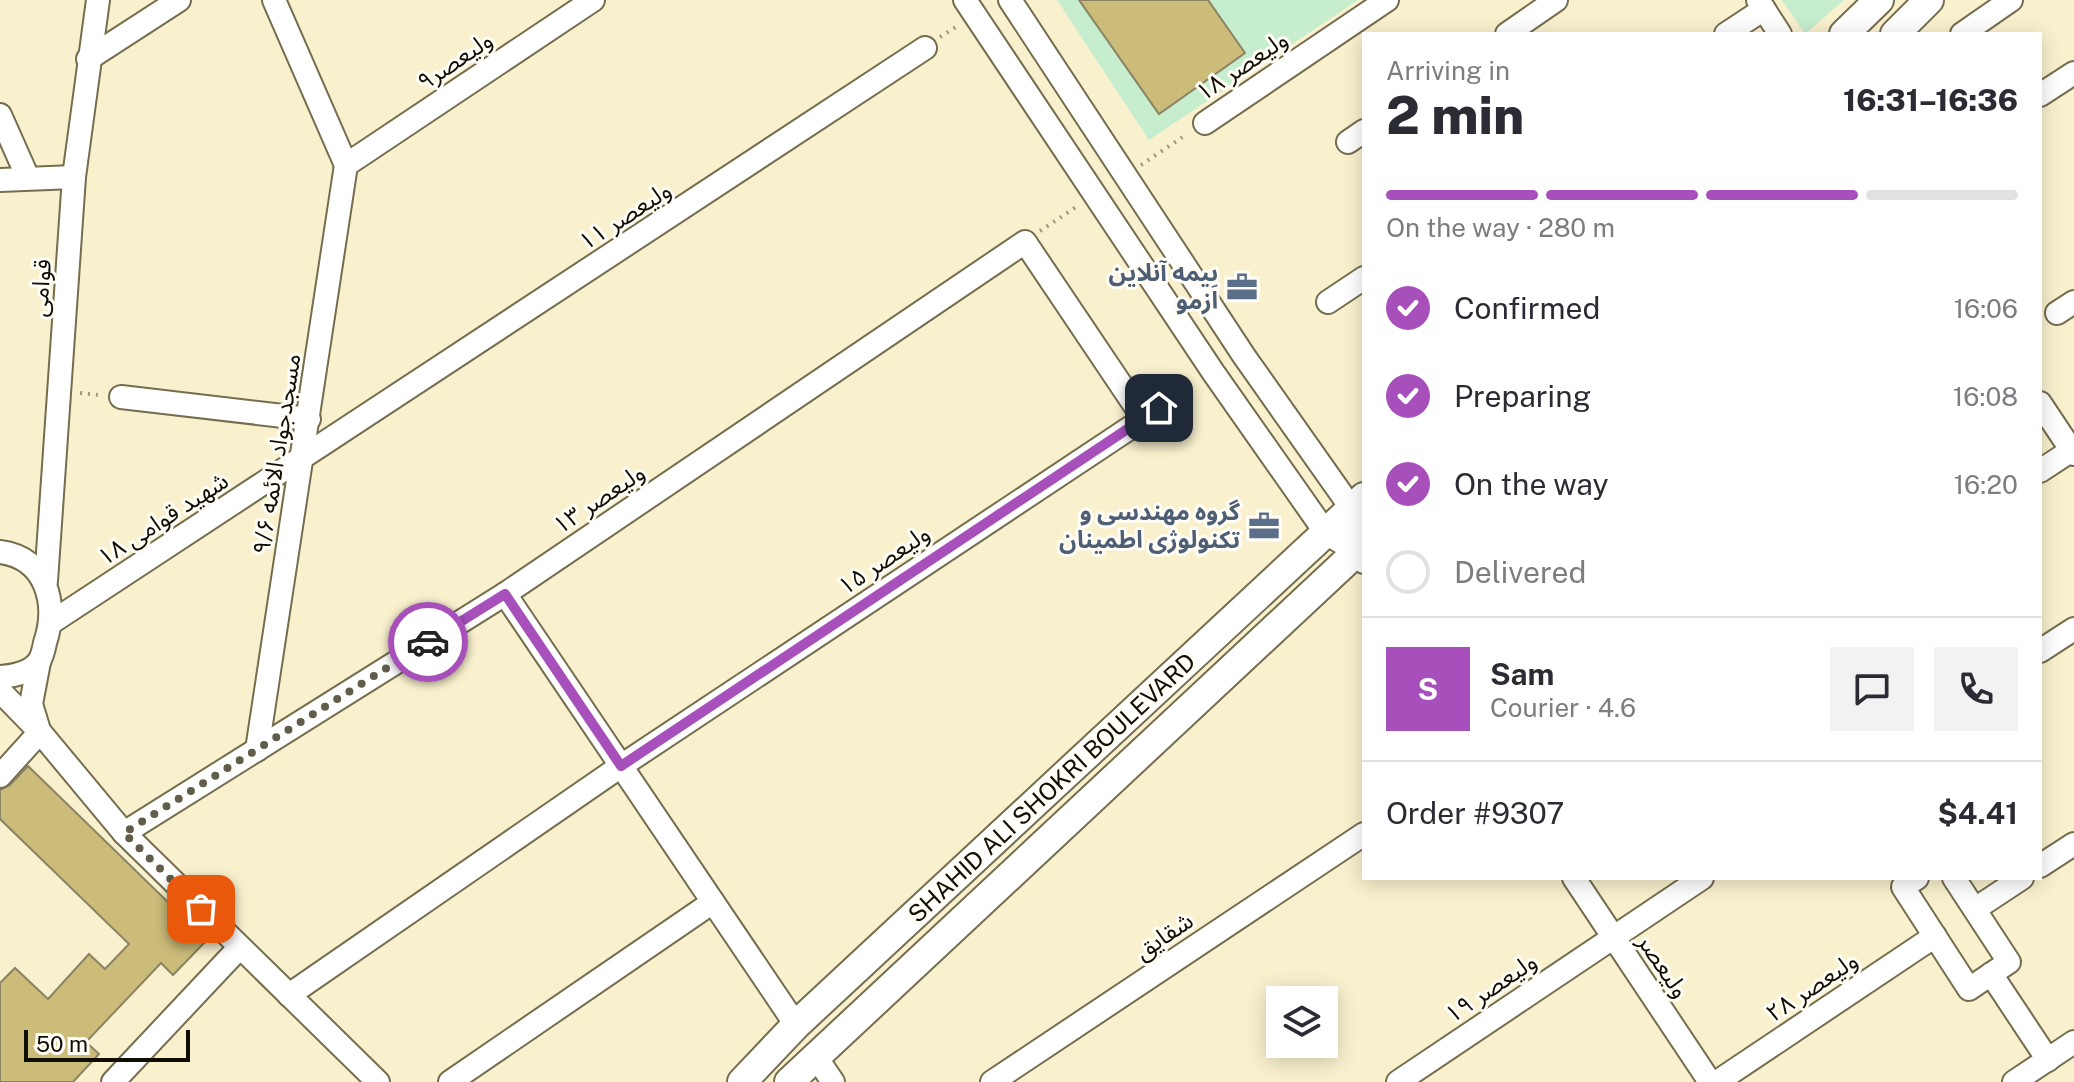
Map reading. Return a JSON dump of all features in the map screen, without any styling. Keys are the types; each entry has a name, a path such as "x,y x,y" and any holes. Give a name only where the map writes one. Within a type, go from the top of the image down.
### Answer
{"main road":[{"path":"1846,32 1879,0"},
{"path":"1897,32 1929,0"},
{"name":"SHAHID ALI SHOKRI BOULEVARD","path":"742,1082 796,1025 1358,503"},
{"name":"SHAHID ALI SHOKRI BOULEVARD","path":"789,1082 1244,658 1362,553"},
{"path":"1222,629 1244,658"}],"street":[{"name":"قوامی","path":"52,622 46,581 74,177 98,0"},
{"path":"88,59 179,0"},
{"path":"274,0 346,165"},
{"name":"ولیعصر۹","path":"346,165 593,0"},
{"path":"1010,0 1244,356 1358,503 1362,553"},
{"name":"ولیعصر ۱۸","path":"1205,123 1387,0"},
{"path":"1510,32 1556,0"},
{"path":"1965,32 2011,0"},
{"path":"1728,32 1761,4 1779,32"},
{"path":"970,7 1326,533 1362,553"},
{"name":"ولیعصر ۱۱","path":"303,460 925,48"},
{"path":"2042,94 2074,73"},
{"path":"0,115 28,178"},
{"name":"مسجدجواد الائمه ۹/۶","path":"257,750 346,165"},
{"path":"0,180 74,177"},
{"path":"1025,242 1144,419"},
{"name":"ولیعصر ۱۳","path":"124,833 505,594 1025,242"},
{"path":"1328,302 1362,279"},
{"path":"121,397 309,419"},
{"name":"ولیعصر ۱۵","path":"289,995 621,766 1175,398"},
{"path":"2042,406 2073,452 2042,470"},
{"name":"شهید قوامی ۱۸","path":"52,622 303,460"},
{"path":"6,552 32,544 51,516"},
{"path":"6,552 31,564 46,581"},
{"path":"505,594 796,1025"},
{"path":"40,732 31,704 39,662 52,622"},
{"path":"2042,650 2074,629"},
{"path":"0,677 17,676 39,662"},
{"path":"0,691 40,732 124,833 378,1082"},
{"path":"0,776 40,732"},
{"name":"شقایق","path":"992,1082 1362,835"},
{"path":"2042,865 2074,844"},
{"name":"ولیعصر","path":"1575,880 1710,1082"},
{"name":"ولیعصر ۱۹","path":"1398,1082 1699,880"},
{"path":"1914,880 1903,887 1969,989 2009,962 1955,880"},
{"path":"1975,909 2019,880"},
{"path":"450,1082 713,902"},
{"name":"ولیعصر ۲۸","path":"1717,1082 1935,936"},
{"path":"113,1082 240,947"},
{"path":"1991,974 2048,1060"},
{"path":"2014,1082 2074,1042"},
{"path":"816,1057 833,1082"}],"path":[{"path":"925,48 970,7"},
{"name":"ولیعصر ۱۸","path":"1125,175 1205,123"},
{"path":"1025,242 1094,194"},
{"path":"61,391 121,397"}],"green space":[{"path":"1057,0 1358,0 1149,140"},
{"path":"1782,0 1844,0 1807,32 1804,32"}],"building":[{"path":"1079,0 1208,0 1245,53 1159,114"},
{"path":"28,766 207,940 173,975 161,963 86,1042 99,1054 73,1082 0,1082 0,983 15,968 48,999 89,954 105,969 129,944 0,819 0,790 10,785"}],"way so far":[{"path":"201,909 124,833 428,642"}],"place":[{"name":"بیمه آنلاین اَزمو","path":"1242,287"},
{"name":"گروه مهندسی و تکنولوژی اطمینان","path":"1264,526"}],"route":[{"path":"428,642 505,594 621,766 1159,408"}]}
